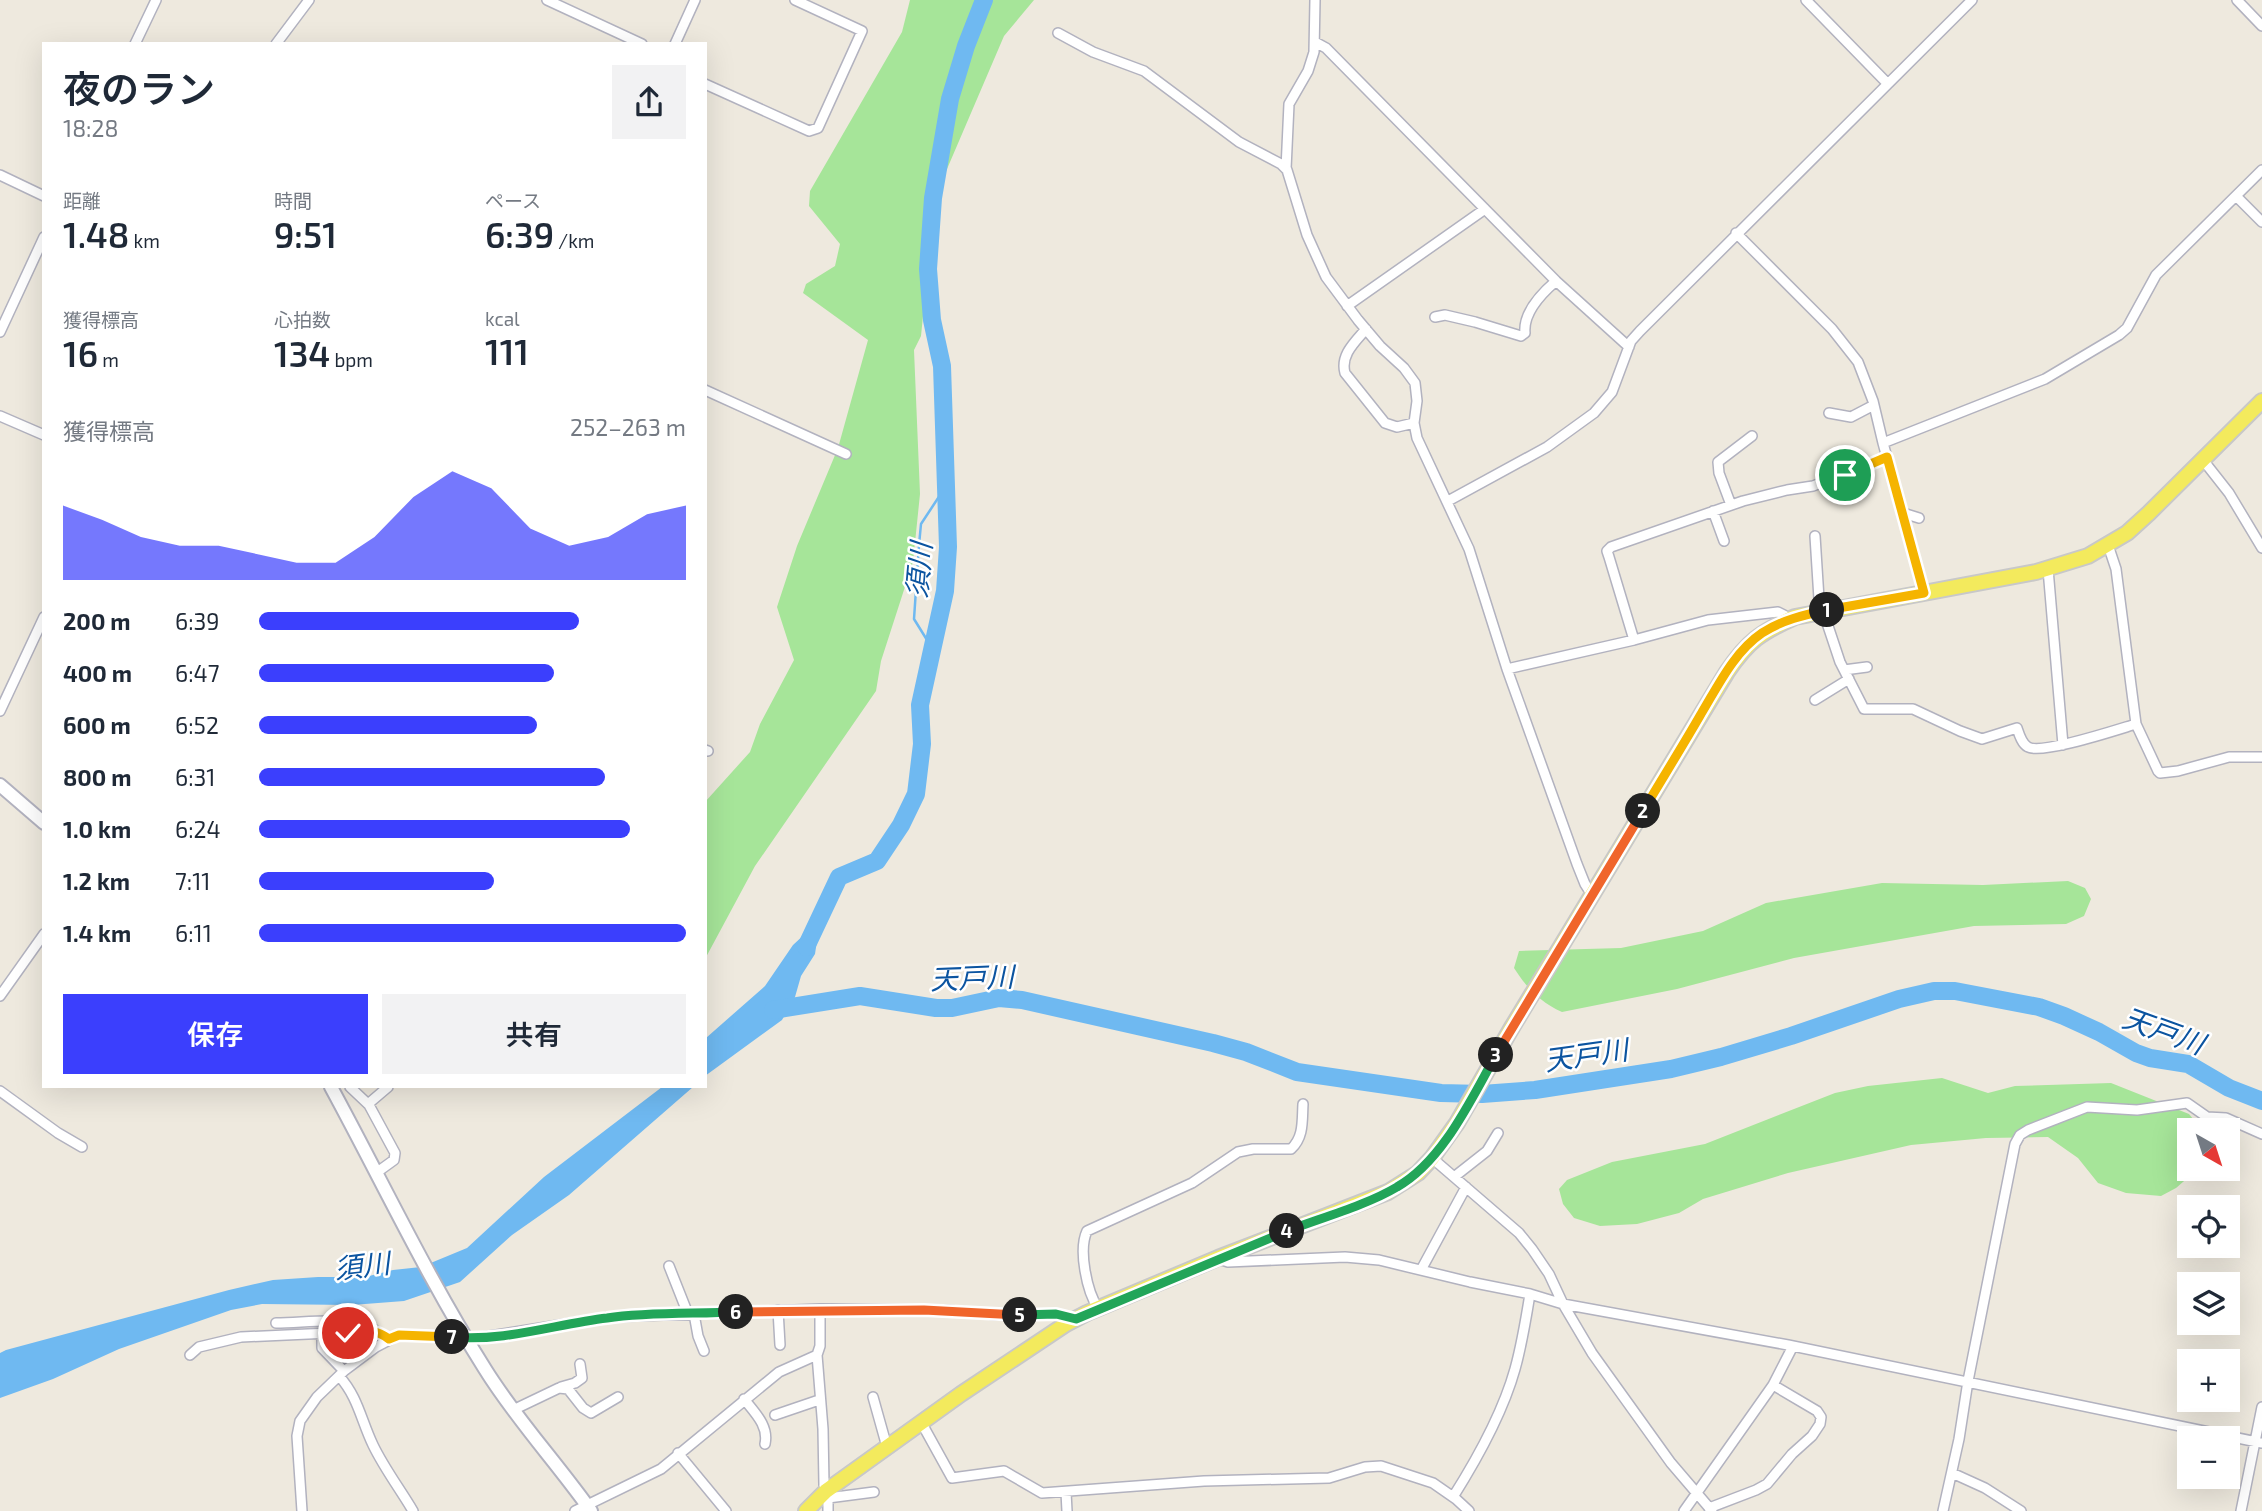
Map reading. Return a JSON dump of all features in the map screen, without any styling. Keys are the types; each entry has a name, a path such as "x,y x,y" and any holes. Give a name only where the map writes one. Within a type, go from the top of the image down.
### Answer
{"main road":[{"path":"806,1511 921,1422 1010,1359 1076,1319 1218,1258 1388,1192 1412,1178 1432,1158 1457,1123 1735,660 1760,634 1788,620 1823,611 2048,569 2088,556 2108,545 2150,513 2262,401"}],"street":[{"path":"136,42 156,0"},
{"path":"278,42 309,0"},
{"path":"547,0 638,42"},
{"path":"676,42 695,0"},
{"path":"707,85 809,131 818,128 862,31 796,0"},
{"path":"1315,0 1315,42 1311,65 1290,104 1286,169 1320,267 1347,306 1415,383 1417,401 1414,423 1417,438 1469,549 1507,669 1577,864 1592,895"},
{"path":"1806,0 1887,83"},
{"path":"1448,501 1547,447 1594,413 1612,392 1629,347 1640,331 1972,0"},
{"path":"2237,0 2262,26"},
{"path":"1058,33 1093,52 1144,71 1239,142 1286,169"},
{"path":"1315,42 1323,45 1556,281 1629,347"},
{"path":"1883,443 2045,379 2119,335 2127,328 2156,275 2262,170"},
{"path":"0,175 42,195"},
{"path":"2236,196 2262,222"},
{"path":"1347,306 1485,209"},
{"path":"1736,233 1843,342 1858,362 1874,405 1924,593"},
{"path":"0,332 42,241"},
{"path":"1435,317 1445,315 1521,336 1525,333 1524,326 1535,303 1556,281"},
{"path":"1366,329 1345,357 1345,373 1385,423 1397,427 1414,423"},
{"path":"707,391 846,454"},
{"path":"1829,413 1852,417 1874,405"},
{"path":"0,416 42,434"},
{"path":"1731,505 1719,473 1718,462 1752,436"},
{"path":"1634,640 1607,551 1611,547 1765,494 1813,486 1887,457"},
{"path":"2203,460 2229,493 2262,548"},
{"path":"1713,511 1724,541"},
{"path":"1903,513 1919,518"},
{"path":"1815,536 1819,599 1846,675 1864,709 1913,709 1982,739 2017,728 2029,748 2063,745 2136,724"},
{"path":"2108,545 2116,569 2136,724 2160,773 2178,771 2229,757 2262,757"},
{"path":"2048,569 2063,745"},
{"path":"1507,669 1708,620 1778,612 1788,620"},
{"path":"0,711 42,621"},
{"path":"1815,701 1846,675 1867,667"},
{"path":"0,785 42,821"},
{"path":"0,996 42,937"},
{"path":"332,1088 466,1338 513,1410 584,1509 612,1491 661,1469 779,1372 817,1355"},
{"path":"351,1088 368,1104 395,1153 394,1160 377,1176"},
{"path":"368,1104 387,1088"},
{"path":"0,1091 82,1147"},
{"path":"1943,1511 2015,1144 2020,1135 2087,1107 2137,1110 2187,1103 2207,1117 2226,1118 2262,1134"},
{"path":"1098,1308 1092,1299 1086,1276 1084,1242 1087,1231 1185,1186 1244,1150 1291,1149 1299,1143 1303,1104"},
{"path":"1454,1177 1487,1151 1498,1133"},
{"path":"1432,1158 1519,1233 1549,1274 1591,1353 1711,1509 1763,1486 1812,1436 1820,1424 1821,1417 1817,1411 1773,1385"},
{"path":"1421,1270 1466,1187"},
{"path":"1218,1258 1228,1262 1360,1257 1530,1294 1563,1304 1794,1346 2258,1442"},
{"path":"668,1266 691,1314 704,1351"},
{"path":"1453,1497 1509,1388 1522,1343 1530,1294"},
{"path":"302,1511 298,1452 300,1421 317,1397 342,1374 369,1351 399,1335 466,1338 501,1336 610,1317 820,1309 934,1310 1000,1315 1056,1314 1076,1319"},
{"path":"820,1309 820,1346 817,1355 824,1485 828,1511"},
{"path":"778,1310 780,1345"},
{"path":"276,1323 362,1323 389,1339"},
{"path":"190,1355 199,1347 241,1337 379,1332"},
{"path":"322,1334 322,1348 354,1394 375,1449 413,1511"},
{"path":"1684,1511 1773,1385 1794,1346"},
{"path":"513,1410 575,1383 582,1378 580,1364"},
{"path":"559,1388 568,1389 583,1408 591,1413 618,1397"},
{"path":"873,1397 887,1447"},
{"path":"744,1399 763,1425 765,1444"},
{"path":"775,1415 819,1400"},
{"path":"2241,1511 2258,1442 2262,1406"},
{"path":"921,1422 952,1478 1003,1471 1041,1493 1204,1481 1329,1478 1377,1466 1422,1479 1453,1497 1469,1511"},
{"path":"678,1453 726,1511"},
{"path":"1952,1474 1984,1488 2021,1511"},
{"path":"827,1495 874,1492"},
{"path":"1066,1492 1067,1511"}],"green space":[{"path":"910,0 1034,0 1004,36 935,197 921,336 914,350 920,494 913,562 881,661 876,691 755,866 707,955 707,800 750,752 760,724 794,660 777,607 797,546 838,448 868,340 803,293 806,284 835,266 840,244 809,206 810,191 902,32"},
{"path":"2068,881 2085,888 2091,899 2084,916 2066,924 1974,926 1794,958 1677,989 1562,1012 1534,993 1514,968 1519,951 1621,948 1703,931 1766,903 1882,883 1983,885"},
{"path":"1942,1078 1988,1093 2015,1086 2111,1083 2189,1114 2192,1118 2177,1118 2177,1181 2184,1181 2161,1196 2126,1193 2098,1183 2078,1158 2048,1137 1986,1138 1911,1145 1788,1173 1703,1199 1679,1213 1637,1224 1600,1226 1574,1218 1563,1204 1559,1189 1567,1180 1612,1162 1705,1144 1835,1093 1868,1086"}],"water":[{"path":"820,920 815,954 801,976 795,997 782,1020 707,1075 707,1037 765,986 793,945"},
{"path":"661,1088 692,1088 569,1195 512,1235 460,1282 404,1301 352,1305 262,1304 231,1310 119,1349 53,1379 0,1398 0,1353 6,1350 273,1280 365,1277 421,1267 467,1248 544,1177"}],"waterway":[{"name":"須川","path":"806,947 839,877 877,861 901,825 916,794 922,744 920,705 945,591 948,547 942,366 932,320 928,269 933,198 950,99 984,0"},
{"path":"932,648 914,619 919,545 921,524 946,486"},
{"name":"天戸川","path":"773,1010 860,996 936,1008 952,1008 999,998 1022,1000 1213,1043 1246,1052 1297,1072 1441,1093 1482,1094 1535,1090 1671,1069 1791,1036 1899,999 1934,991 1955,991 2039,1007 2099,1032 2136,1053 2188,1064 2229,1088 2262,1101"}],"route":[{"path":"348,1333 373,1331 389,1339 406,1334 477,1338 610,1317 820,1309 944,1310 1000,1315 1056,1314 1076,1319 1218,1258 1397,1187 1418,1173 1457,1123 1511,1029 1743,649 1760,634 1795,617 1924,593 1887,457 1845,475"}]}
